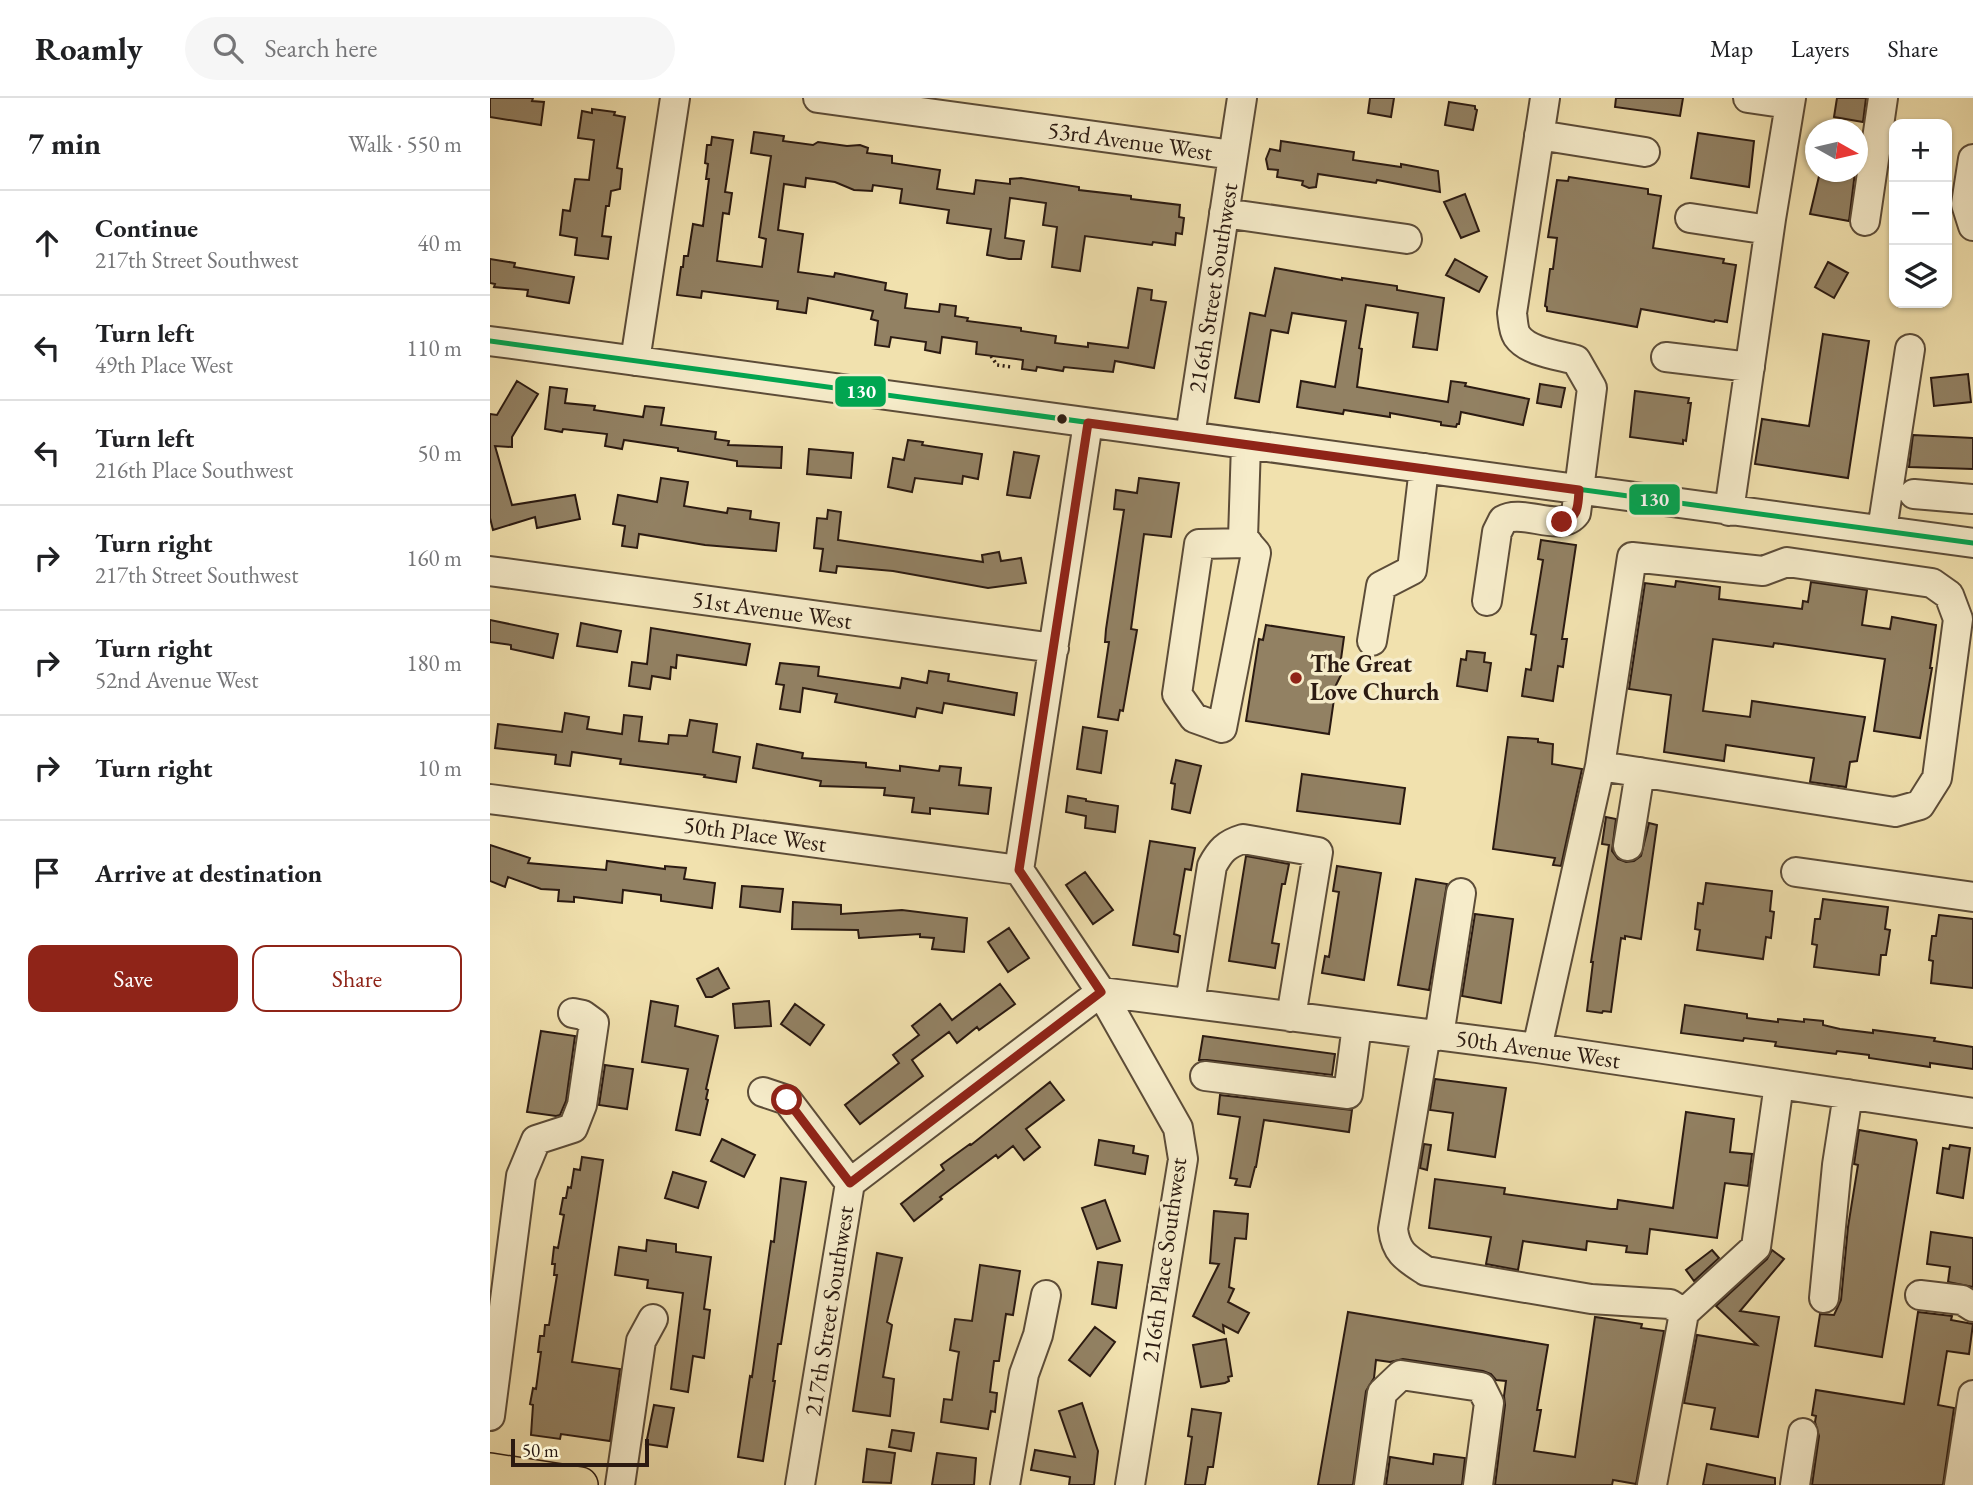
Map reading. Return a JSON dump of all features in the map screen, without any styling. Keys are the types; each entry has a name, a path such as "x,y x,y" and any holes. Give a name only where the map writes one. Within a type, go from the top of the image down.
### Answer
{"main road":[{"path":"490,1471 580,1485"}],"street":[{"path":"635,361 675,98"},
{"name":"53rd Avenue West","path":"818,98 1233,155"},
{"name":"216th Street Southwest","path":"1190,436 1242,98"},
{"path":"1487,601 1497,532 1503,520 1511,516 1558,522 1570,520 1576,513 1592,388 1576,360 1539,350 1525,344 1515,335 1512,313 1545,98"},
{"path":"1729,511 1769,230 1791,101 1748,98"},
{"path":"1865,221 1883,98"},
{"path":"1539,135 1646,152"},
{"path":"1973,159 1966,204 1973,226"},
{"path":"1224,213 1407,239"},
{"path":"1690,218 1769,230"},
{"path":"490,341 1973,543"},
{"path":"1882,530 1910,349"},
{"path":"1666,357 1750,367"},
{"path":"1019,870 1088,423"},
{"path":"1246,444 1243,538 1248,543 1256,553 1222,728 1194,718 1177,694 1199,544 1248,543"},
{"path":"1372,641 1381,586 1412,570 1424,468"},
{"path":"1914,494 1973,499"},
{"path":"1787,562 1792,520"},
{"path":"1537,1048 1600,766 1632,557 1763,572 1787,562 1932,583 1950,595 1958,619 1937,778 1920,805 1895,812 1600,766"},
{"name":"51st Avenue West","path":"490,571 1054,648"},
{"path":"1628,846 1640,772"},
{"name":"50th Place West","path":"490,799 1019,870"},
{"path":"1189,1003 1212,866 1221,850 1243,839 1318,852 1291,1017"},
{"name":"216th Place Southwest","path":"1019,870 1101,992 1178,1128 1183,1159 1130,1485"},
{"path":"1796,872 1973,897"},
{"path":"1461,893 1393,1229 1395,1245 1406,1258 1426,1271 1591,1299 1670,1304 1684,1313"},
{"path":"850,1183 1101,992"},
{"name":"50th Avenue West","path":"1101,992 1537,1048 1973,1113"},
{"path":"490,1416 521,1176 536,1140 573,1128 582,1105 594,1023 583,1015 573,1013"},
{"path":"1205,1076 1348,1094 1357,1025"},
{"path":"1652,1485 1684,1313 1756,1247 1779,1084"},
{"name":"217th Street Southwest","path":"763,1092 787,1100 850,1183 800,1485"},
{"path":"1824,1298 1847,1094"},
{"path":"1005,1485 1024,1374 1038,1335 1046,1295"},
{"path":"1920,1296 1962,1300 1973,1307"},
{"path":"620,1485 641,1341 653,1319"},
{"path":"1369,1485 1382,1393 1401,1375 1481,1387 1489,1403 1478,1485"},
{"path":"1959,1485 1973,1395"},
{"path":"1795,1485 1803,1433"}],"path":[{"path":"991,356 996,365 1011,367"}],"building":[{"path":"490,98 533,98 532,101 544,102 541,125 490,117"},
{"path":"1370,98 1394,98 1391,117 1368,113"},
{"path":"1616,98 1683,98 1680,116 1615,107"},
{"path":"1837,98 1866,98 1863,119 1834,117"},
{"path":"1449,102 1475,106 1477,110 1473,130 1445,125"},
{"path":"592,109 615,112 614,115 625,117 617,168 622,169 620,189 611,191 602,236 611,237 608,259 575,255 577,238 560,235 563,210 570,211 575,179 589,180 594,140 578,138 582,111 592,113"},
{"path":"754,132 784,136 783,141 813,145 818,142 860,145 868,148 867,153 892,156 892,163 940,170 937,189 974,194 976,180 1010,184 1010,179 1021,178 1079,187 1079,190 1131,196 1131,199 1180,205 1179,217 1184,218 1182,234 1176,233 1175,245 1153,242 1152,245 1085,236 1080,271 1052,267 1057,227 1043,225 1046,203 1010,198 1005,238 1024,241 1021,259 1009,259 987,255 991,229 947,223 949,210 900,203 902,189 873,185 872,191 854,190 835,182 806,178 805,187 784,184 778,230 803,234 798,272 834,277 835,273 886,283 885,290 907,294 905,308 939,312 940,304 956,306 955,316 968,318 967,321 1021,328 1021,331 1056,336 1055,343 1088,347 1088,343 1128,348 1138,288 1152,290 1151,300 1166,302 1154,368 1115,361 1113,372 1064,367 1063,371 1037,367 1036,371 1022,369 1023,360 976,354 977,342 942,337 940,353 925,350 926,342 891,337 889,347 875,345 878,321 871,319 873,311 808,298 806,313 777,309 778,301 702,291 701,298 677,295 681,267 684,256 688,256 693,224 703,226 709,179 706,179 708,164 705,163 707,145 711,145 712,137 733,140 725,192 732,193 729,214 723,213 717,261 762,267 766,239 759,237 771,156 751,153"},
{"path":"1698,133 1754,141 1749,187 1691,178"},
{"path":"1281,141 1354,152 1353,160 1401,167 1401,164 1438,171 1440,192 1377,180 1376,183 1318,174 1316,187 1309,188 1302,185 1303,181 1277,177 1278,170 1268,169 1266,159 1270,149 1280,151"},
{"path":"1569,177 1648,189 1648,194 1661,196 1653,248 1724,259 1723,263 1736,265 1727,322 1641,309 1637,327 1547,311 1545,306 1550,269 1553,269 1557,238 1548,237 1557,180 1568,181"},
{"path":"1818,182 1854,182 1849,221 1810,214"},
{"path":"1465,194 1479,231 1461,238 1444,202"},
{"path":"490,259 515,263 514,267 574,277 569,303 527,296 528,290 494,287 495,284 490,283"},
{"path":"1455,259 1487,277 1479,292 1446,275"},
{"path":"1828,262 1848,273 1834,298 1815,287"},
{"path":"1275,268 1397,286 1397,290 1444,298 1437,350 1413,347 1418,313 1366,305 1359,348 1362,349 1357,387 1448,402 1451,381 1466,383 1465,386 1529,399 1523,425 1461,412 1456,427 1390,413 1390,417 1344,410 1343,414 1297,407 1301,381 1335,387 1346,321 1292,313 1288,333 1271,330 1259,402 1235,398 1250,313 1265,316"},
{"path":"1823,334 1869,341 1848,478 1755,464 1762,419 1809,426"},
{"path":"1968,374 1971,402 1934,406 1931,378"},
{"path":"517,381 538,394 512,437 512,447 495,446 512,505 575,495 580,519 537,528 535,517 493,530 490,518 490,414 497,415"},
{"path":"1540,384 1565,388 1561,407 1537,403"},
{"path":"550,387 567,389 565,403 595,406 594,410 643,417 645,406 664,408 661,425 716,432 715,439 729,441 728,445 782,447 781,468 737,466 737,461 624,440 622,449 605,446 607,434 545,429"},
{"path":"1635,391 1689,398 1688,403 1691,403 1686,441 1683,440 1683,444 1630,437"},
{"path":"1913,435 1973,438 1973,469 1909,467"},
{"path":"908,440 923,442 922,445 982,454 978,479 963,476 962,484 915,478 912,492 888,487 893,458 904,460"},
{"path":"809,449 853,453 851,478 807,474"},
{"path":"1014,452 1039,456 1030,498 1007,495"},
{"path":"661,478 688,482 684,506 727,513 728,508 751,511 750,519 779,523 776,551 705,545 639,534 637,548 622,546 625,526 613,524 618,495 657,502"},
{"path":"1139,478 1179,483 1171,537 1144,534 1131,629 1137,630 1123,711 1120,710 1118,720 1098,717 1109,642 1105,642 1106,629 1124,510 1114,509 1116,490 1137,493"},
{"path":"828,510 841,512 838,540 983,562 982,555 999,552 1001,561 1021,558 1026,583 988,588 893,571 837,566 836,573 820,571 823,549 814,548 817,518 827,519"},
{"path":"1541,540 1576,545 1562,639 1567,639 1563,667 1558,666 1553,701 1522,696 1526,669 1531,670 1536,635 1531,634 1543,560 1538,559"},
{"path":"1676,581 1720,587 1719,599 1802,609 1803,601 1808,602 1811,582 1867,590 1862,625 1890,629 1892,617 1936,625 1920,738 1874,731 1885,659 1774,643 1773,647 1713,639 1703,711 1750,717 1752,701 1865,717 1857,761 1850,762 1846,787 1810,782 1814,758 1726,745 1724,761 1664,752 1671,695 1629,689 1645,583 1675,587"},
{"path":"490,620 558,634 553,658 511,649 511,645 490,642"},
{"path":"581,623 621,631 617,652 577,646"},
{"name":"The Great Love Church","path":"1266,625 1344,637 1341,659 1343,671 1336,685 1329,734 1246,721 1259,639 1263,640"},
{"path":"651,628 750,644 746,665 677,655 676,668 671,667 670,679 652,676 650,689 629,686 632,662 647,664"},
{"path":"1467,651 1485,653 1484,662 1491,663 1487,691 1457,686 1461,659 1466,660"},
{"path":"780,663 819,667 818,676 900,688 902,678 927,683 929,671 949,674 948,681 1017,693 1014,715 944,703 942,713 917,708 915,717 835,702 837,694 803,688 800,712 780,709 784,685 776,684"},
{"path":"565,713 589,717 587,729 622,734 624,715 642,717 639,741 668,744 669,735 687,736 690,720 717,724 713,752 740,757 736,782 704,777 705,775 620,764 621,759 572,752 570,766 555,764 556,755 495,748 498,724 562,732"},
{"path":"1083,727 1107,731 1101,773 1077,769"},
{"path":"1508,737 1538,739 1538,742 1553,744 1552,764 1582,769 1561,866 1553,865 1555,858 1493,849"},
{"path":"757,744 803,753 802,758 866,763 866,767 900,771 900,766 939,771 940,766 961,768 959,785 991,788 988,814 930,808 930,814 912,812 914,798 884,795 885,788 820,786 821,781 753,768"},
{"path":"1176,760 1201,766 1190,813 1172,809 1175,784 1171,783"},
{"path":"1302,774 1405,788 1400,824 1297,811"},
{"path":"1068,796 1118,806 1115,832 1085,828 1086,816 1066,812"},
{"path":"1606,817 1616,819 1612,851 1618,859 1626,862 1641,856 1649,823 1657,825 1641,939 1625,936 1625,939 1621,938 1611,1012 1602,1013 1587,1011 1591,962 1609,845 1602,844"},
{"path":"1150,841 1195,848 1191,870 1185,869 1174,934 1180,936 1178,952 1133,945"},
{"path":"490,845 530,858 528,863 606,870 607,861 665,869 665,866 686,868 684,879 715,883 712,908 661,901 661,895 623,890 622,903 574,897 574,902 558,901 559,890 541,889 508,877 505,887 490,881"},
{"path":"1246,856 1289,864 1285,884 1282,884 1272,943 1279,944 1275,968 1229,961"},
{"path":"1337,866 1381,873 1364,980 1322,973 1325,956 1329,957 1339,892 1333,891"},
{"path":"1085,872 1113,910 1093,924 1066,885"},
{"path":"1416,879 1447,884 1429,990 1398,985"},
{"path":"1706,883 1772,891 1770,911 1774,912 1771,938 1766,937 1763,959 1697,950 1700,930 1695,929 1698,903 1703,904"},
{"path":"742,886 783,889 780,912 740,907"},
{"path":"1823,899 1888,907 1885,929 1890,930 1886,955 1881,955 1879,975 1814,967 1817,945 1812,944 1815,919 1820,919"},
{"path":"793,902 841,905 841,914 902,910 967,918 964,952 932,949 934,938 920,937 920,934 859,938 858,930 792,929"},
{"path":"1475,914 1513,919 1501,1003 1462,996"},
{"path":"1939,915 1973,919 1973,988 1931,983 1933,961 1929,960 1932,936 1936,936"},
{"path":"1009,928 1029,958 1008,972 988,942"},
{"path":"718,968 729,988 712,997 706,997 697,979"},
{"path":"1000,984 1015,1004 979,1030 977,1027 957,1043 949,1032 912,1060 923,1076 860,1124 845,1105 899,1063 893,1055 919,1035 912,1026 940,1004 952,1020"},
{"path":"651,1001 678,1006 675,1026 718,1036 706,1089 708,1100 700,1135 676,1130 688,1069 642,1062"},
{"path":"769,1001 771,1026 735,1028 733,1004"},
{"path":"795,1004 824,1025 810,1045 781,1024"},
{"path":"1685,1005 1747,1014 1747,1018 1778,1022 1778,1019 1823,1021 1823,1025 1840,1029 1873,1033 1873,1030 1935,1038 1934,1041 1973,1047 1973,1069 1930,1063 1930,1067 1869,1058 1869,1055 1837,1051 1836,1054 1775,1046 1776,1042 1744,1038 1743,1041 1681,1033"},
{"path":"541,1031 575,1036 566,1101 560,1115 556,1116 527,1112"},
{"path":"1203,1036 1335,1054 1332,1075 1199,1060"},
{"path":"605,1065 633,1069 627,1109 599,1105"},
{"path":"1435,1079 1506,1088 1495,1157 1448,1150 1453,1113 1430,1110"},
{"path":"1050,1082 1064,1100 1026,1129 1040,1147 1024,1160 1013,1146 998,1158 996,1155 940,1197 942,1199 914,1221 901,1204 944,1170 941,1165 971,1145"},
{"path":"1220,1095 1352,1110 1349,1132 1264,1120 1250,1187 1235,1185 1237,1179 1230,1178 1240,1117 1218,1114"},
{"path":"1686,1112 1734,1119 1730,1152 1752,1154 1748,1186 1725,1183 1717,1238 1650,1229 1647,1254 1626,1252 1627,1246 1587,1241 1586,1250 1523,1241 1518,1270 1486,1264 1491,1237 1429,1228 1435,1179 1505,1188 1504,1194 1611,1209 1617,1209 1618,1200 1673,1208"},
{"path":"1859,1130 1916,1140 1917,1143 1882,1357 1815,1346 1820,1314 1834,1315 1841,1300 1848,1227 1858,1165 1854,1164"},
{"path":"722,1139 755,1155 744,1177 711,1161"},
{"path":"1099,1140 1134,1146 1133,1153 1148,1156 1145,1174 1095,1165"},
{"path":"1424,1144 1431,1145 1427,1170 1420,1168"},
{"path":"1950,1145 1970,1148 1963,1198 1937,1193 1943,1148 1949,1149"},
{"path":"582,1157 603,1160 572,1362 620,1369 610,1441 561,1434 560,1439 531,1435 533,1405 530,1404 533,1388 536,1389 541,1352 538,1352 540,1336 544,1336 545,1325 549,1325 557,1275 554,1275 555,1264 552,1264 554,1247 558,1248 564,1215 560,1214 563,1198 566,1198 568,1187 571,1188 574,1169 580,1170"},
{"path":"673,1172 706,1182 698,1208 665,1198"},
{"path":"781,1178 806,1182 781,1344 778,1344 763,1461 738,1457 771,1241 774,1242"},
{"path":"1105,1200 1120,1241 1097,1249 1082,1208"},
{"path":"1214,1211 1248,1214 1246,1239 1235,1238 1229,1287 1234,1289 1228,1302 1249,1313 1238,1333 1223,1325 1224,1333 1193,1316 1219,1264 1210,1263"},
{"path":"1931,1232 1973,1238 1973,1287 1948,1282 1950,1267 1927,1264"},
{"path":"647,1240 676,1244 676,1252 711,1257 704,1309 710,1310 704,1358 693,1356 688,1392 671,1389 683,1293 647,1288 648,1280 615,1275 619,1247 646,1251"},
{"path":"1712,1250 1719,1258 1694,1281 1686,1270"},
{"path":"1772,1250 1784,1259 1740,1311 1779,1317 1758,1437 1711,1429 1715,1408 1684,1403 1697,1335 1757,1345 1716,1306 1767,1259"},
{"path":"877,1253 902,1258 887,1322 892,1325 883,1377 894,1379 890,1416 853,1411"},
{"path":"1098,1262 1122,1265 1116,1308 1092,1304"},
{"path":"980,1265 1020,1271 1013,1315 1006,1314 999,1361 994,1361 990,1392 997,1393 995,1412 991,1411 988,1429 941,1422 944,1399 952,1400 959,1352 950,1350 955,1319 972,1321"},
{"path":"1348,1312 1548,1345 1537,1410 1541,1410 1534,1451 1575,1457 1595,1317 1642,1324 1641,1328 1664,1331 1636,1484 1613,1480 1612,1485 1495,1485 1506,1381 1496,1380 1483,1371 1403,1359 1390,1362 1376,1360 1374,1378 1366,1391 1353,1485 1318,1485"},
{"path":"1918,1312 1952,1316 1951,1320 1973,1324 1969,1354 1947,1351 1938,1405 1954,1408 1943,1485 1812,1485 1819,1436 1816,1416 1812,1415 1816,1390 1904,1404"},
{"path":"1095,1327 1115,1342 1090,1376 1069,1360"},
{"path":"1226,1339 1232,1376 1228,1377 1229,1381 1225,1383 1201,1387 1193,1345"},
{"path":"1082,1403 1098,1451 1094,1485 1069,1485 1070,1477 1031,1470 1035,1450 1075,1457 1059,1411"},
{"path":"654,1405 674,1408 667,1447 646,1444"},
{"path":"1192,1409 1221,1413 1213,1467 1208,1467 1205,1485 1185,1485 1192,1437 1188,1436"},
{"path":"892,1430 914,1433 911,1451 889,1447"},
{"path":"867,1449 895,1453 891,1483 863,1482"},
{"path":"937,1453 976,1458 974,1485 932,1485"},
{"path":"1434,1454 1465,1458 1462,1485 1386,1485 1390,1457 1433,1464"},
{"path":"1707,1464 1775,1478 1775,1485 1703,1485"}],"transit line":[{"name":"130","path":"490,341 1973,543"}],"place":[{"name":"The Great Love Church","path":"1296,678"}],"route":[{"path":"787,1100 850,1183 1101,992 1019,870 1088,423 1579,490 1576,513 1570,520 1562,522"}]}
